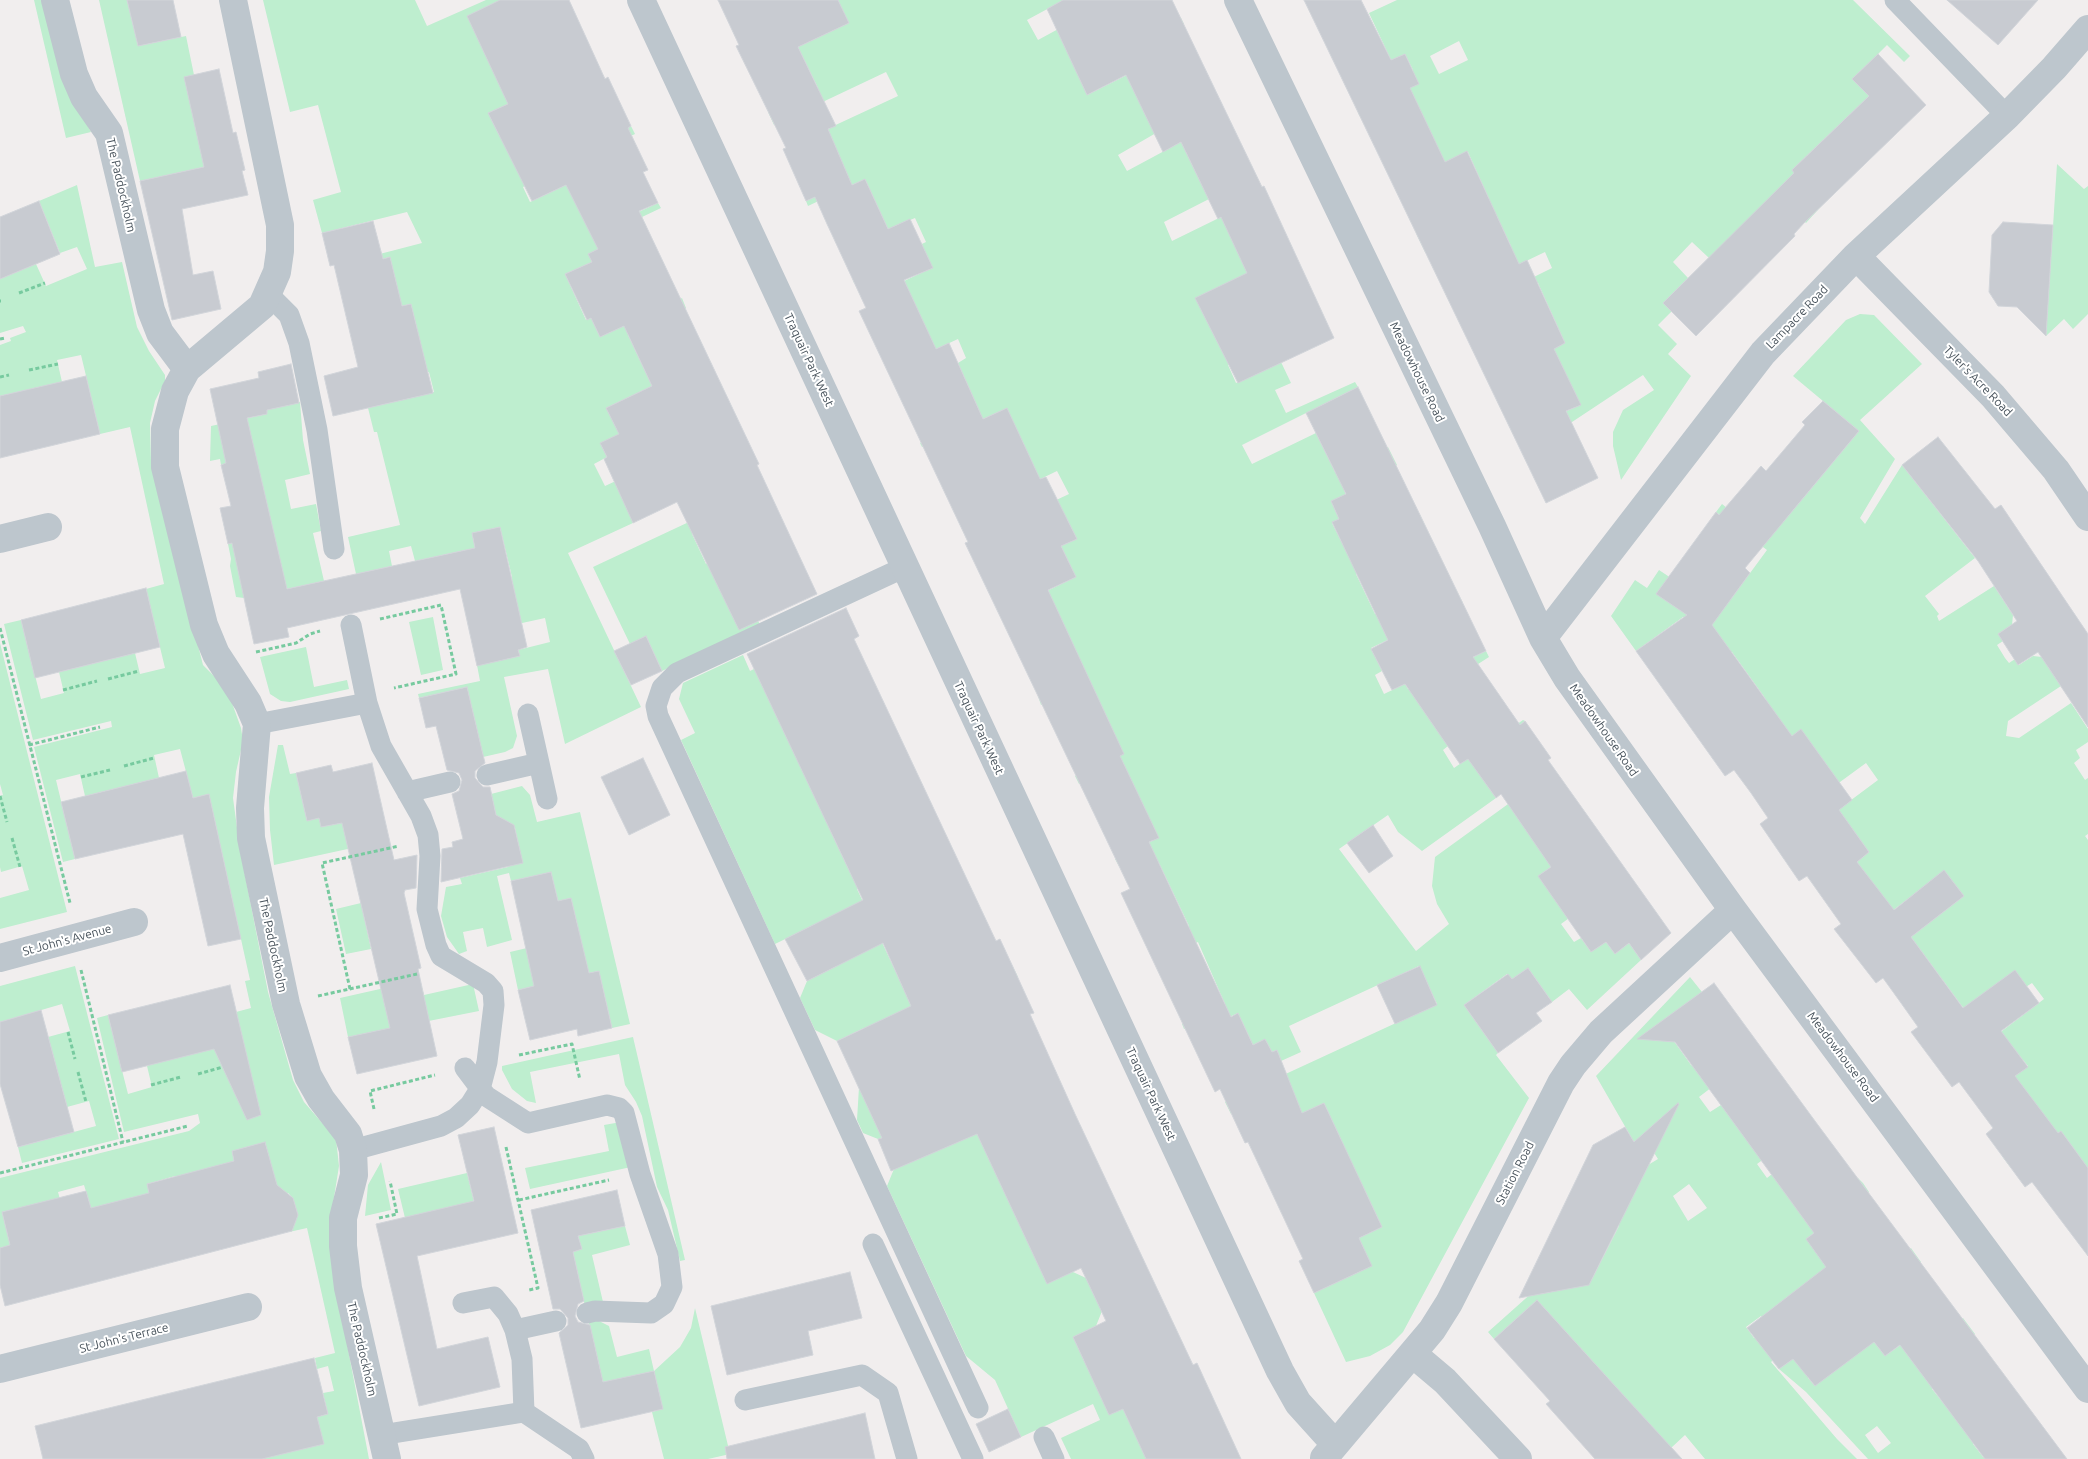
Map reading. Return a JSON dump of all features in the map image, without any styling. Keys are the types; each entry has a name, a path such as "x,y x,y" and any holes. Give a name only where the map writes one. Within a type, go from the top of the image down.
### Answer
{"street":[{"name":"The Paddockholm","path":"55,0 74,74 84,97 109,132 151,310 160,333 187,369"},
{"path":"233,0 280,225 280,251 277,272 267,297 256,312 187,369 175,391 165,429 165,467 204,625 216,654 248,703 258,724"},
{"name":"Traquair Park West","path":"640,0 1280,1371 1329,1452"},
{"name":"Meadowhouse Road","path":"1238,0 1492,526 1543,638 1592,715 1733,910 2088,1389"},
{"name":"Lampacre Road","path":"1543,638 1763,353 1856,256 2006,116 2054,68 2088,29"},
{"name":"Tyler's Acre Road","path":"1856,256 2000,402 2056,470 2088,517"},
{"path":"0,539 48,527"},
{"name":"The Paddockholm","path":"258,724 250,808 252,838 286,1004 311,1082 321,1099 348,1134 353,1150 354,1176 343,1218 343,1246 348,1288 384,1447"},
{"name":"Station Road","path":"1329,1452 1413,1354 1432,1330 1449,1303 1560,1083 1573,1064 1601,1032 1733,910"},
{"name":"St John's Avenue","path":"0,958 134,922"},
{"name":"St John's Terrace","path":"0,1370 248,1307"},
{"path":"1413,1354 1445,1381 1518,1459"}],"lane":[{"path":"1895,0 2006,116"},
{"path":"267,297 275,301 289,315 299,343 317,430 334,549"},
{"path":"905,567 677,673 662,688 656,706 658,716 978,1408"},
{"path":"351,626 367,703 381,746 425,824 430,856 427,909 431,933 441,956 486,983 493,991 494,1005 487,1062 480,1089 470,1104 449,1122 382,1144 353,1150"},
{"path":"258,724 367,703"},
{"path":"528,714 547,799"},
{"path":"487,774 539,763"},
{"path":"408,792 450,782"},
{"path":"465,1068 480,1089 496,1104 528,1123 614,1106 624,1113 640,1174 668,1254 672,1285 669,1297 661,1308 647,1314 595,1311 587,1313"},
{"path":"873,1244 973,1459"},
{"path":"463,1303 494,1296 505,1310 515,1330 524,1377 524,1412"},
{"path":"515,1330 556,1320"},
{"path":"745,1400 862,1375 888,1393 907,1459"},
{"path":"384,1447 524,1412 579,1449 584,1459"},
{"path":"1044,1437 1054,1459"}],"path":[{"path":"20,294 44,283"},
{"path":"0,340 5,338"},
{"path":"29,370 58,364"},
{"path":"0,377 9,375"},
{"path":"247,654 296,643 310,634 441,605 456,674 403,685 389,690 367,703"},
{"path":"0,628 72,912 73,938 123,1142"},
{"path":"108,679 139,671"},
{"path":"63,690 97,681"},
{"path":"30,745 100,727"},
{"path":"124,766 154,758"},
{"path":"81,777 110,770"},
{"path":"0,796 8,822"},
{"path":"12,838 20,867"},
{"path":"350,989 322,863 406,845 430,856"},
{"path":"286,1004 456,966"},
{"path":"68,1032 75,1059"},
{"path":"487,1062 572,1044 587,1110"},
{"path":"198,1074 223,1068"},
{"path":"373,1219 397,1214 370,1091 465,1068"},
{"path":"78,1072 86,1102"},
{"path":"151,1085 181,1077"},
{"path":"494,1296 538,1288 496,1104"},
{"path":"0,1173 188,1126"},
{"path":"519,1200 640,1174"}],"green space":[{"path":"34,0 43,0 82,116 91,132 66,138"},
{"path":"99,0 127,0 138,46 186,36 194,75 204,167 140,181"},
{"path":"263,0 415,0 427,26 486,0 500,0 524,97 488,113 499,135 553,164 631,126 635,134 523,187 530,202 566,185 602,229 658,203 661,208 642,217 646,226 588,254 592,262 565,274 586,320 591,318 600,337 682,298 686,308 628,335 652,386 606,408 617,429 642,424 601,444 607,457 594,464 605,486 682,450 633,523 568,553 641,707 565,744 548,669 504,677 517,736 513,748 505,752 483,757 467,687 419,698 418,694 480,681 477,665 520,656 518,650 550,642 545,618 513,625 512,577 500,527 472,533 475,548 415,561 411,546 389,551 392,566 356,574 348,537 400,525 377,432 374,432 368,408 434,392 429,372 411,376 417,329 411,304 395,307 397,288 390,257 373,261 372,256 422,243 407,212 322,233 313,200 341,192 318,105 290,112"},
{"path":"838,0 1064,0 1027,20 1038,40 1097,8 1181,18 1184,24 1079,77 1087,95 1145,66 1156,133 1118,155 1127,171 1181,142 1209,199 1164,222 1172,241 1221,217 1325,319 1228,365 1236,383 1281,362 1291,383 1275,390 1286,413 1355,382 1358,387 1242,445 1252,464 1316,433 1335,472 1388,447 1397,465 1344,490 1346,495 1331,501 1339,519 1332,523 1343,545 1420,515 1431,538 1356,574 1375,614 1397,603 1402,613 1455,588 1463,603 1371,648 1382,671 1375,675 1384,694 1405,684 1408,689 1486,651 1489,657 1475,666 1448,746 1443,750 1454,768 1523,720 1525,721 1496,742 1477,770 1496,798 1422,851 1398,832 1388,815 1339,849 1416,951 1449,924 1437,904 1432,886 1435,857 1555,770 1551,867 1538,876 1629,874 1561,924 1574,942 1581,938 1591,952 1606,942 1615,954 1629,943 1641,960 1587,1010 1569,989 1552,1002 1528,968 1512,979 1507,974 1464,1005 1498,1053 1496,1055 1529,1098 1403,1332 1390,1345 1370,1356 1346,1362 1314,1293 1371,1266 1359,1238 1382,1227 1365,1191 1318,1151 1341,1140 1324,1103 1301,1114 1288,1087 1231,1114 1225,1102 1437,1004 1419,966 1289,1026 1301,1052 1281,1061 1277,1050 1272,1052 1265,1039 1253,1045 1238,1013 1195,1033 1192,1025 1184,1029 1182,1024 1225,1004 1198,942 1168,955 1147,946 1189,926 1159,863 1124,863 1119,866 1115,859 1158,838 1096,777 1079,784 1075,776 1123,754 1070,691 1041,705 1038,696 1086,674 999,614 1076,577 1061,546 1077,539 1067,519 997,528 1069,494 1057,471 1001,498 1007,408 922,447 920,443 981,415 958,363 966,358 958,339 932,351 904,281 932,268 924,250 854,283 852,277 926,242 915,218 888,229 865,179 808,206 806,201 850,182 827,129 898,96 886,72 774,125 768,112 818,88 798,47 849,23"},
{"path":"1397,0 1853,0 1910,56 1904,62 1887,45 1852,79 1869,96 1792,170 1824,203 1806,223 1782,198 1709,258 1692,242 1673,262 1688,278 1663,303 1672,311 1658,325 1677,344 1668,354 1691,376 1621,480 1613,446 1613,432 1623,410 1654,390 1643,375 1569,424 1545,421 1580,405 1488,382 1565,343 1538,283 1457,315 1552,268 1545,252 1499,274 1491,256 1511,246 1497,217 1425,252 1416,233 1489,199 1468,152 1394,186 1412,94 1361,118 1358,113 1405,91 1413,70 1405,54 1391,60 1369,13","holes":["1459,41 1468,60 1439,74 1430,56"]},
{"path":"2057,164 2084,189 2088,186 2088,314 2073,329 2064,319 2046,336"},
{"path":"77,185 95,267 122,262 137,327 149,351 165,375 165,381 155,401 150,423 151,461 203,665 218,680 232,703 241,728 243,741 236,772 233,798 240,850 268,992 293,1080 304,1102 336,1139 339,1166 329,1229 338,1297 369,1459 242,1459 317,1417 328,1414 323,1393 334,1391 328,1366 317,1369 315,1358 335,1353 307,1228 289,1232 287,1224 298,1215 293,1198 288,1193 279,1196 265,1143 232,1151 234,1161 182,1201 175,1176 147,1184 153,1208 91,1208 84,1185 58,1192 65,1218 16,1209 2,1212 10,1245 0,1248 0,1178 189,1131 200,1123 198,1114 124,1132 97,1018 108,1015 128,1094 152,1087 147,1066 236,1012 251,1008 245,981 250,980 209,794 193,798 180,749 154,755 159,778 85,796 80,774 56,780 75,859 63,862 34,747 112,727 111,721 33,740 4,624 21,620 41,699 64,693 59,672 135,653 140,674 165,668 146,589 164,584 130,427 100,434 81,355 57,360 62,382 0,396 0,345 11,341 10,338 26,332 23,326 0,333 0,279 36,264 46,286 87,269 77,247 60,253 39,201"},
{"path":"1860,314 1874,315 1922,364 1860,420 1895,459 1860,518 1865,524 1902,465 1975,558 1925,596 1939,614 1937,616 1939,621 1994,586 2013,615 2012,625 1998,634 2003,641 1997,645 2005,658 2009,663 2015,659 2019,665 2033,656 2042,657 2061,686 2008,721 2006,736 2019,738 2071,703 2088,729 2088,742 2076,750 2080,758 2074,763 2085,780 2088,778 2088,834 2085,836 2088,840 2088,1168 2061,1131 2011,1168 2002,1156 2015,1076 2028,1066 2006,1039 1989,1041 2044,999 2032,983 1973,1021 1911,937 1964,896 1944,871 1892,911 1857,862 1869,852 1853,830 1831,826 1784,859 1780,853 1878,780 1866,763 1814,801 1801,730 1776,747 1765,698 1732,652 1716,663 1683,617 1636,651 1611,616 1635,580 1647,588 1659,570 1674,580 1731,599 1767,550 1716,512 1722,504 1732,512 1783,522 1859,431 1793,376 1846,320"},
{"path":"300,402 303,440 310,474 285,480 291,509 316,504 321,531 313,533 324,581 244,598 236,597 228,544 273,534 255,457 221,465 220,459 210,461 211,426 267,414 267,410"},
{"path":"708,513 713,524 692,534 706,564 727,554 760,625 662,671 646,636 630,644 593,567"},
{"path":"433,617 443,670 421,675 409,622"},
{"path":"0,643 67,912 0,929 0,898 29,890 22,866 1,872 0,867 0,796 3,795 0,784"},
{"path":"306,647 314,687 347,680 349,689 290,702 281,701 270,694 260,657"},
{"path":"743,655 750,671 778,657 830,830 849,870 895,871 857,889 915,1013 1013,967 1018,977 959,1096 978,1136 1012,1120 1073,1272 1086,1278 1102,1311 1096,1326 1073,1337 1085,1362 1108,1352 1146,1459 1071,1459 1061,1438 1100,1420 1093,1404 1021,1437 995,1380 966,1356 887,1186 912,1125 878,1139 863,1133 857,1120 859,1087 872,1045 864,1028 837,1041 815,1030 800,998 807,981 837,966 816,924 775,944 681,740 695,733 679,699 683,683"},
{"path":"278,745 283,745 290,774 296,773 307,821 319,818 322,827 344,822 389,840 274,865 269,797"},
{"path":"522,786 530,795 537,822 580,812 630,1024 612,1028 599,971 518,990 510,952 527,948 578,928 571,898 558,901 551,872 511,881 509,873 497,876 512,940 487,947 483,928 463,932 467,951 459,954 447,937 441,916 446,887 462,884 460,878 508,867 521,857 515,828 500,831 491,794"},
{"path":"361,903 371,949 346,954 336,909"},
{"path":"75,966 119,1139 22,1163 18,1147 96,1126 89,1101 67,1107 48,1037 70,1031 62,1004 0,1022 0,986"},
{"path":"1690,977 1702,992 1671,1037 1691,1065 1720,1081 1699,1097 1710,1112 1721,1105 1805,1108 1815,1121 1757,1164 1767,1178 1772,1174 1804,1217 1858,1178 1863,1183 1869,1192 1806,1239 1869,1278 1911,1248 1921,1262 1879,1293 1874,1342 1885,1356 1912,1337 1922,1349 1963,1318 1975,1334 1925,1371 1944,1380 1932,1389 1944,1404 1985,1435 1973,1444 1983,1457 1990,1459 1868,1459 1806,1392 1779,1369 1794,1358 1787,1349 1771,1362 1837,1439 1857,1459 1705,1459 1685,1435 1671,1448 1537,1300 1494,1339 1488,1332 1534,1291 1539,1294 1590,1283 1619,1226 1570,1200 1570,1192 1619,1216 1648,1165 1658,1159 1651,1148 1634,1142 1596,1076","holes":["1689,1184 1707,1208 1688,1221 1673,1196","1761,1316 1769,1327 1754,1338 1746,1327","1826,1365 1815,1386 1808,1378","1877,1426 1891,1443 1878,1453 1865,1435"]},
{"path":"420,980 424,995 473,984 479,1011 348,1037 340,998"},
{"path":"633,1037 685,1260 680,1261 668,1210 657,1187 642,1116 625,1085 619,1054 530,1072 536,1103 527,1101 512,1089 502,1070 502,1066"},
{"path":"621,1122 631,1167 530,1189 525,1168 609,1151 604,1125"},
{"path":"381,1162 391,1210 365,1216 368,1185"},
{"path":"467,1173 474,1202 405,1218 398,1189"},
{"path":"625,1226 630,1245 592,1255 603,1302 585,1306 573,1252 582,1249 578,1236"},
{"path":"695,1308 730,1454 708,1459 664,1459 652,1412 662,1409 654,1371 680,1347 691,1328"},
{"path":"587,1315 609,1326 617,1357 649,1349 654,1371 603,1383"}],"building":[{"path":"127,0 173,0 181,37 138,46"},
{"path":"500,0 569,0 605,79 608,77 631,126 628,128 648,170 643,172 658,203 639,211 759,464 757,465 817,594 739,630 677,502 633,523 604,459 607,457 600,443 619,434 606,408 652,386 624,326 600,337 591,318 587,320 565,274 592,262 588,254 598,249 566,185 532,201 488,113 508,104 467,16"},
{"path":"718,0 838,0 849,23 798,47 836,126 828,129 852,185 865,179 888,229 910,219 933,268 904,280 936,349 949,343 983,419 1007,408 1040,479 1046,477 1077,539 1061,546 1076,577 1048,590 1124,754 1120,756 1159,838 1149,842 1231,1017 1238,1013 1253,1045 1265,1039 1272,1052 1277,1050 1302,1113 1324,1103 1382,1227 1359,1238 1372,1266 1314,1293 1299,1261 1303,1259 1248,1142 1245,1143 1220,1089 1215,1092 1121,893 1130,889 965,543 968,542 859,311 866,308 815,197 806,201 783,149 786,148 736,46 739,45"},
{"path":"1063,0 1172,0 1262,187 1264,186 1334,338 1238,383 1195,298 1247,273 1221,217 1218,219 1181,142 1163,152 1126,75 1087,95 1047,9"},
{"path":"1304,0 1361,0 1391,60 1405,54 1419,84 1410,88 1445,162 1467,151 1519,264 1527,260 1565,343 1554,349 1581,405 1566,411 1598,478 1546,503"},
{"path":"1947,0 2038,0 1998,45"},
{"path":"1878,54 1926,105 1805,222 1794,234 1795,236 1696,336 1663,303 1794,173 1792,170 1869,96 1852,79"},
{"path":"219,69 233,133 236,132 245,170 242,171 248,195 182,209 193,275 213,271 221,309 172,320 140,181 204,167 184,77"},
{"path":"39,201 60,254 0,279 0,217"},
{"path":"373,221 383,259 390,257 402,306 411,304 433,393 333,416 324,376 358,367 334,265 330,266 322,233"},
{"path":"2003,222 2053,225 2046,336 2017,307 1998,306 1989,292 1992,235"},
{"path":"291,364 299,403 267,410 267,414 247,418 287,589 475,548 472,533 500,527 527,647 518,650 520,656 477,666 460,589 287,628 289,637 254,644 232,543 228,544 220,508 231,506 221,465 226,463 210,389 259,378 258,372"},
{"path":"86,376 100,434 0,458 0,396"},
{"path":"1358,387 1486,651 1473,657 1520,725 1525,721 1551,758 1548,760 1671,933 1641,960 1629,943 1615,954 1606,942 1591,952 1538,876 1551,867 1501,794 1496,798 1468,759 1460,764 1405,684 1392,690 1371,649 1388,640 1332,522 1339,519 1331,501 1346,494 1306,413"},
{"path":"1823,401 1859,431 1745,568 1750,573 1712,625 1792,736 1801,729 1852,800 1839,810 1869,852 1857,862 1894,910 1944,870 1964,896 1911,937 1963,1008 2015,970 2039,1003 2001,1031 2028,1067 2015,1076 2058,1133 2061,1131 2088,1168 2088,1256 2032,1182 2025,1187 1986,1134 1993,1128 1959,1082 1952,1087 1911,1032 1918,1027 1883,978 1876,983 1834,929 1841,924 1807,876 1799,881 1760,824 1768,818 1751,793 1734,770 1725,776 1636,651 1687,615 1656,594 1716,512 1719,515 1761,466 1766,471 1805,425 1802,422"},
{"path":"1938,437 1995,509 2001,505 2088,634 2088,727 2038,652 2018,665 1998,634 2017,621 1978,561 1902,465"},
{"path":"146,588 160,647 35,678 21,620"},
{"path":"846,608 859,636 854,639 996,941 1000,939 1034,1013 1030,1014 1075,1114 1193,1365 1197,1363 1241,1459 1146,1459 1123,1409 1109,1415 1073,1337 1106,1321 1081,1268 1047,1284 977,1134 891,1171 878,1139 882,1138 837,1041 911,1006 883,943 807,981 785,939 863,900 747,654"},
{"path":"646,636 662,671 631,685 614,651"},
{"path":"467,687 485,763 475,771 475,778 483,787 490,787 496,815 514,825 523,863 441,882 442,849 453,847 452,842 463,839 452,794 459,791 462,780 459,773 447,770 436,726 426,728 419,698"},
{"path":"643,758 670,815 629,835 601,777"},
{"path":"372,763 394,860 417,855 416,888 405,890 404,893 421,968 418,969 437,1056 357,1074 348,1037 390,1028 342,823 321,827 319,818 307,821 296,773 331,765 333,772"},
{"path":"186,771 193,798 209,794 241,939 208,946 183,834 75,859 61,802"},
{"path":"1373,825 1393,856 1369,873 1347,843"},
{"path":"551,872 558,901 571,898 589,973 599,971 612,1028 578,1036 577,1029 530,1040 518,990 534,986 511,881"},
{"path":"1420,966 1437,1005 1395,1024 1377,985"},
{"path":"1528,968 1552,1002 1536,1013 1542,1021 1498,1053 1464,1005 1508,974 1512,979"},
{"path":"1714,983 2067,1459 1985,1459 1900,1345 1885,1356 1874,1342 1815,1386 1793,1359 1779,1369 1747,1328 1826,1267 1806,1239 1814,1233 1675,1042 1637,1039"},
{"path":"230,985 261,1115 247,1120 214,1049 122,1072 108,1015"},
{"path":"41,1010 74,1132 18,1147 0,1084 0,1022"},
{"path":"1678,1103 1589,1285 1519,1298 1593,1145 1625,1127 1634,1142"},
{"path":"494,1127 518,1233 417,1256 437,1349 488,1337 500,1387 419,1406 376,1224 474,1201 458,1135"},
{"path":"265,1142 277,1185 293,1198 298,1215 292,1231 5,1306 0,1285 0,1248 10,1245 2,1212 86,1191 91,1208 149,1193 147,1184 234,1161 232,1151"},
{"path":"617,1190 625,1226 578,1236 582,1249 573,1252 584,1301 578,1304 575,1316 578,1322 590,1325 603,1382 654,1371 663,1409 581,1428 559,1333 568,1325 568,1318 560,1309 553,1309 531,1210"},
{"path":"850,1272 862,1318 808,1331 813,1355 727,1375 711,1306"},
{"path":"1537,1300 1682,1459 1595,1459 1546,1404 1550,1401 1494,1339"},
{"path":"314,1358 328,1414 317,1417 324,1444 262,1459 43,1459 35,1426"},
{"path":"1008,1409 1021,1437 989,1452 976,1424"},
{"path":"865,1413 875,1459 727,1459 725,1447"}]}
